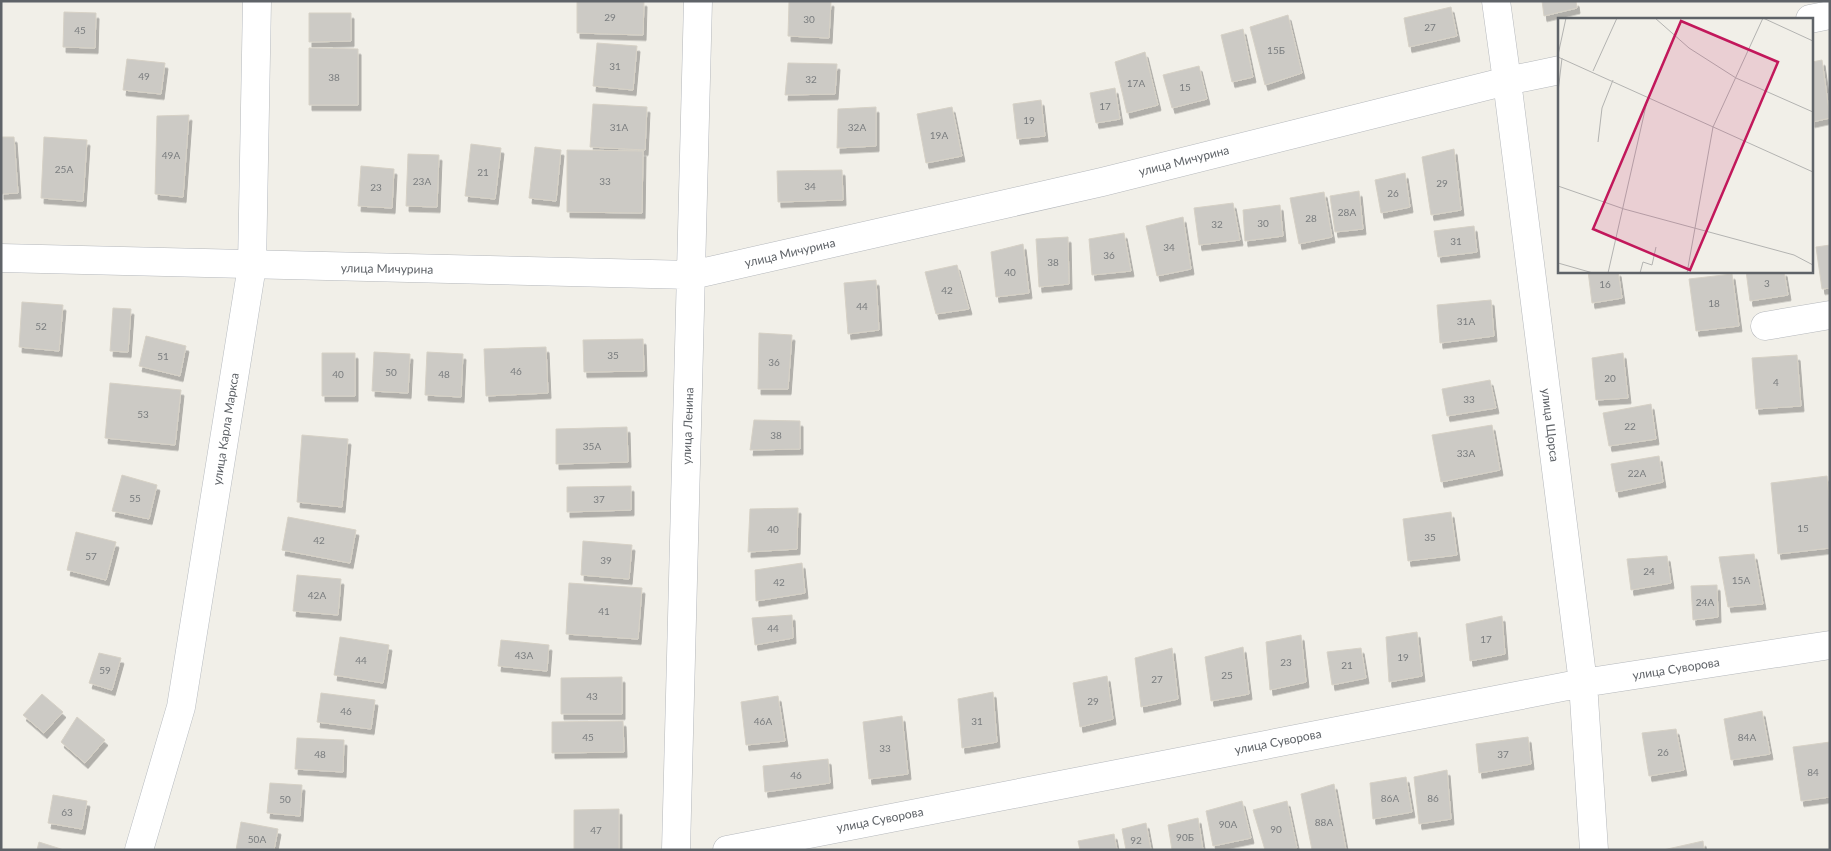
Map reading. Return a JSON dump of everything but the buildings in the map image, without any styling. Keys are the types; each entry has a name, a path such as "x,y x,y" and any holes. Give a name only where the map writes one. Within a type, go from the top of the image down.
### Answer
{"street":[{"name":"улица Карла Маркса","path":"139,850 181,707 252,266 257,1"},
{"name":"улица Ленина","path":"676,850 698,1"},
{"name":"улица Щорса","path":"1496,1 1583,683 1594,850"},
{"path":"1814,18 1830,15"},
{"name":"улица Мичурина","path":"1,258 252,266 692,275 1102,182 1507,81 1558,70"},
{"path":"1765,326 1830,315"},
{"name":"улица Суворова","path":"728,850 1583,683 1830,646"}]}
